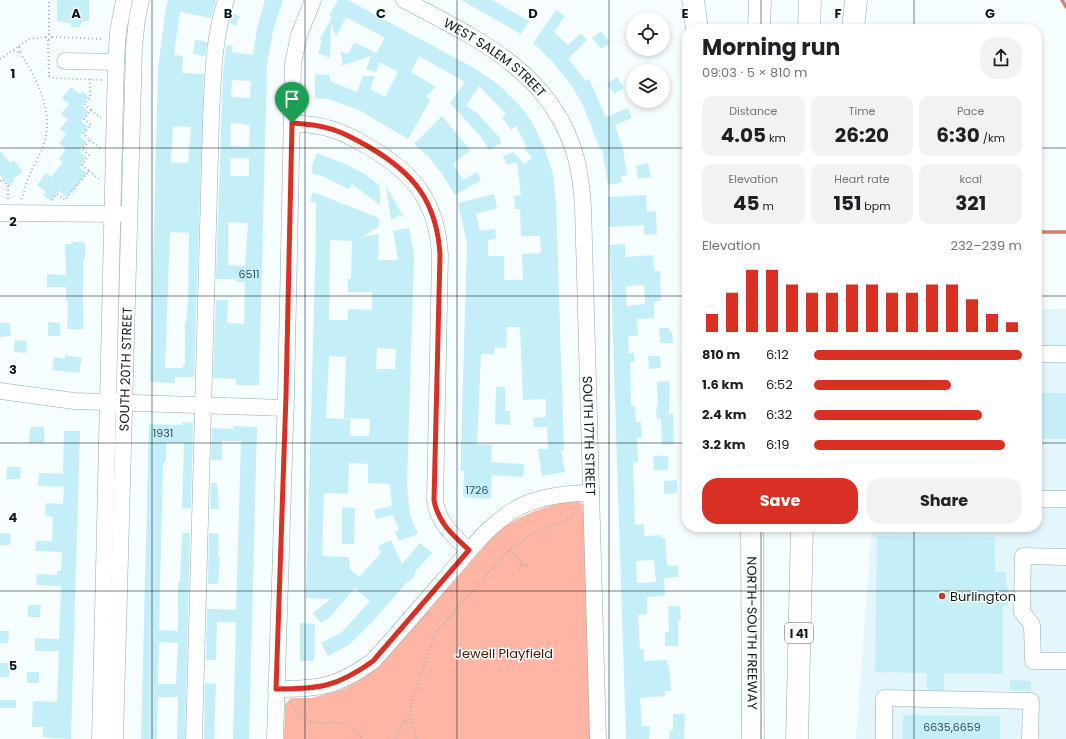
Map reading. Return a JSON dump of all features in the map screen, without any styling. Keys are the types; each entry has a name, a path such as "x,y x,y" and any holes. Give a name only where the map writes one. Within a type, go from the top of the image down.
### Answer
{"highway":[{"path":"693,0 696,24"},
{"path":"759,24 760,0"},
{"path":"809,24 810,0"},
{"path":"853,24 856,0"},
{"path":"746,532 751,587"},
{"name":"NORTH-SOUTH FREEWAY","path":"752,532 751,587 753,739"},
{"name":"I 41","path":"797,739 802,532"}],"street":[{"name":"SOUTH 20TH STREET","path":"100,739 111,214 116,62 118,32 124,0"},
{"name":"SOUTH 20TH STREET","path":"115,739 134,47 137,19 142,0"},
{"path":"194,739 211,118 215,44 218,24 226,0"},
{"path":"275,739 283,693 286,408 295,48 304,19 313,0"},
{"name":"WEST SALEM STREET","path":"404,0 470,36 514,64 542,92 568,134"},
{"path":"64,61 116,62"},
{"path":"292,123 322,125 337,130 380,153 408,175 419,187 429,205 439,236 440,255 434,500 436,511 445,527 469,550"},
{"name":"SOUTH 17TH STREET","path":"568,134 576,158 583,206 585,498 598,739"},
{"path":"4,209 129,214"},
{"path":"1042,354 1066,354"},
{"path":"0,391 54,400 286,408"},
{"path":"283,693 322,687 340,682 355,674 373,661 469,550 498,521 528,504 560,495 585,498"},
{"path":"1042,499 1066,499"},
{"path":"1066,557 1023,556 1022,612 1032,625 1033,661 1066,661"},
{"path":"884,739 884,698 1031,701 1030,739"}],"path":[{"path":"46,37 48,34 49,0"},
{"path":"48,34 52,37"},
{"path":"0,59 29,39 46,37 48,40 52,37 105,39"},
{"path":"19,46 20,53 33,76 45,107 48,127 44,145 29,177 20,204"},
{"path":"13,51 20,53"},
{"path":"90,80 90,98 84,104 102,118"},
{"path":"91,110 84,119 91,125 83,134 101,149"},
{"path":"90,140 82,149 89,155 82,165 100,179"},
{"path":"52,204 52,200 57,194 65,200 89,171"},
{"path":"0,181 2,179 8,186 4,209"},
{"path":"395,739 403,723 410,716 424,665 437,631 509,550 534,533 569,519 585,498"},
{"path":"509,550 523,564 526,566 531,566"},
{"path":"519,569 523,564"},
{"path":"283,693 291,704 309,721 319,724 335,722 347,724 354,728 363,739"},
{"path":"410,716 416,739"}],"shaded area":[{"path":"1042,309 1066,309 1066,739 856,739 872,532 1042,532"}],"green space":[{"name":"Jewell Playfield","path":"569,501 577,501 584,505 592,739 284,739 285,704 291,698 311,698 344,689 366,676 389,655 498,531 515,520 532,512"}],"building":[{"path":"57,0 89,0 89,21 82,21 80,27 71,27 71,23 57,21"},
{"path":"168,0 216,0 211,18 180,12 174,55 183,56 182,73 204,74 194,377 175,377 175,383 150,382 158,69","holes":["173,126 191,127 188,163 171,162","170,232 189,233 188,300 185,323 185,365 183,365 183,368 165,368"]},
{"path":"265,0 283,0 273,31 267,64 259,385 236,385 236,379 213,378 216,300 228,300 227,323 244,324 245,282 236,282 236,279 216,279 223,74 226,45 233,46 232,52 253,55 257,28","holes":["232,80 251,81 250,98 231,97","231,123 250,125 249,147 230,146","230,158 249,158 249,176 230,176","228,222 248,223 245,266 228,265"]},
{"path":"338,0 348,0 474,68 498,84 520,106 532,122 544,147 553,174 556,202 564,450 561,450 565,472 542,476 538,449 548,449 547,427 534,427 533,418 546,417 546,399 523,400 520,327 507,327 506,348 494,347 494,354 481,354 477,444 492,445 491,462 524,464 523,477 492,475 491,498 484,499 463,497 464,471 461,471 461,447 467,243 458,203 494,194 497,208 476,214 480,231 495,229 496,238 488,240 488,256 504,256 504,280 523,280 522,254 541,253 540,236 521,236 520,209 515,209 514,196 521,195 517,162 507,165 503,156 513,152 524,164 532,158 524,148 527,147 516,126 511,130 502,117 506,114 479,86 466,106 476,112 500,138 501,143 489,150 481,137 450,103 465,82 419,56 411,72 436,87 426,96 430,101 408,139 359,110 328,99 315,98 315,74 330,75 330,81 357,92 363,76 375,76 370,89 385,97 398,72 380,62 376,72 366,69 371,56 341,66 343,62 340,51 348,54 354,42 376,53 385,38 346,17 336,37 331,23 330,58 318,53 322,41 320,39 332,17 329,16"},
{"path":"461,0 492,0 529,21 521,34"},
{"path":"556,10 565,16 554,32 568,45 581,33 587,40 568,59 586,81 589,79 606,117 628,108 632,118 615,125 623,149 627,175 621,176 622,182 608,185 602,149 600,149 583,105 571,85 552,61 533,43"},
{"path":"232,13 240,16 236,26 230,23"},
{"path":"601,31 610,43 601,49 592,38"},
{"path":"195,40 207,42 205,56 193,54"},
{"path":"617,77 624,88 614,94 607,84"},
{"path":"71,87 80,94 82,91 89,97 82,106 89,112 81,121 88,127 80,137 87,142 79,151 86,157 79,167 87,173 67,198 59,191 51,201 43,195 46,192 37,185 46,173 51,177 63,162 59,159 66,149 59,143 67,134 60,129 68,119 61,114 69,104 62,98"},
{"path":"442,116 470,150 453,164 463,180 477,172 481,180 455,195 442,174 428,156 414,144"},
{"path":"0,150 10,163 14,160 23,172 13,179 15,181 9,186 0,175"},
{"path":"317,153 343,163 365,174 380,186 380,205 352,184 349,189 322,176 311,173 313,169 311,168"},
{"path":"648,163 651,177 638,179 636,166"},
{"path":"386,186 404,217 400,215 391,220"},
{"path":"313,192 379,218 379,227 361,237 379,234 378,260 398,260 393,231 409,228 414,255 407,485 410,515 418,534 399,541 395,532 399,530 393,515 376,519 374,510 392,506 390,484 368,483 368,464 349,463 348,494 324,493 322,556 349,557 349,568 359,577 381,553 378,546 391,540 402,564 420,543 432,553 414,573 416,574 408,583 407,582 373,621 349,645 328,656 321,643 342,632 370,601 355,588 330,617 321,623 313,613 331,599 306,598 316,235 316,203 310,201","holes":["330,240 352,241 351,279 348,279 348,292 372,292 372,310 348,309 348,320 329,320","377,348 396,349 395,369 376,369","329,356 346,357 344,418 370,419 369,436 350,436 350,419 326,418"]},
{"path":"646,195 647,212 656,211 657,234 644,235 644,225 609,227 608,197"},
{"path":"73,242 84,242 85,244 85,259 83,259 83,329 67,329 68,302 66,302 66,287 47,287 47,274 66,275 65,244 73,244"},
{"path":"625,244 625,257 653,255 654,271 660,271 661,301 654,302 654,318 637,319 638,336 628,336 629,353 634,353 634,362 630,362 631,406 635,406 636,422 641,422 642,437 637,437 638,462 633,462 635,525 644,524 644,536 661,535 661,538 665,538 667,565 678,566 679,577 664,578 665,596 647,597 647,614 638,615 640,649 644,649 644,661 667,660 667,665 669,664 671,691 665,691 665,696 640,698 642,726 650,726 649,739 626,739 610,245","holes":["644,285 645,304 627,306 626,286","654,560 656,582 637,583 636,561"]},
{"path":"48,322 60,323 60,336 48,336"},
{"path":"0,323 10,323 11,336 0,337"},
{"path":"659,328 669,328 669,332 672,331 673,343 660,343"},
{"path":"15,340 27,341 26,353 14,352"},
{"path":"65,355 82,358 79,373 52,370 54,357 65,359"},
{"path":"648,356 660,356 661,368 649,369"},
{"path":"669,381 669,414 673,413 674,444 662,445 661,419 657,419 656,407 658,407 657,382"},
{"path":"496,387 505,387 505,411 510,411 510,425 495,424"},
{"path":"1042,393 1066,393 1066,439 1042,439"},
{"path":"182,422 193,423 191,508 182,508 184,443 166,443 166,462 164,462 163,466 159,630 178,631 178,582 180,582 182,533 190,533 185,739 177,739 178,697 158,697 157,739 141,739 149,424 182,425","holes":["159,642 178,643 176,684 158,684"]},
{"path":"233,426 257,427 249,739 233,739 236,622 217,622 216,660 206,660 207,609 236,610 241,441 222,441 222,460 211,460 212,428 233,429"},
{"path":"30,427 44,427 44,443 29,443"},
{"path":"64,431 80,431 71,739 43,737 43,727 32,727 33,701 57,702 59,651 35,651 35,638 59,639 61,586 36,585 37,574 57,575 57,571 61,571 62,552 35,551 36,541 52,541 53,517 45,516 46,503 63,504 64,486 38,486 39,473 63,474"},
{"path":"653,456 668,456 668,470 654,470"},
{"path":"7,467 21,467 20,479 6,479"},
{"path":"677,480 677,493 664,494 664,481"},
{"path":"211,483 217,483 219,509 210,509"},
{"path":"342,507 355,508 354,544 342,544"},
{"path":"0,533 11,534 10,545 0,545"},
{"path":"209,533 219,534 218,557 220,557 218,584 208,584"},
{"name":"Burlington","path":"877,536 995,537 995,572 1006,572 1006,587 1008,586 1008,606 1003,606 1003,674 944,673 944,690 938,690 927,689 927,673 875,672"},
{"path":"28,605 41,605 40,617 28,617"},
{"path":"668,606 680,606 681,620 678,620 678,646 665,646 665,632 669,632"},
{"path":"300,623 315,624 314,661 300,661"},
{"path":"0,631 9,631 8,643 0,643"},
{"path":"0,663 9,663 9,677 0,677"},
{"path":"27,672 39,672 39,683 27,683"},
{"path":"1010,680 1031,681 1031,691 1010,690"},
{"path":"205,683 216,684 214,739 204,739"},
{"path":"0,700 16,700 16,708 0,708"},
{"path":"673,714 685,714 684,739 669,739 670,730 673,730"},
{"path":"903,715 1000,716 1000,739 903,739"}],"waterway":[{"path":"1062,0 1066,7"},
{"path":"1042,232 1066,232"}],"place":[{"name":"Burlington","path":"942,596"}],"route":[{"path":"292,123 322,125 337,130 351,136 380,153 396,164 408,175 419,187 429,205 439,236 440,255 434,500 436,511 445,527 469,550 373,661 355,674 340,682 322,687 308,689 276,689 286,395 292,123"}]}
